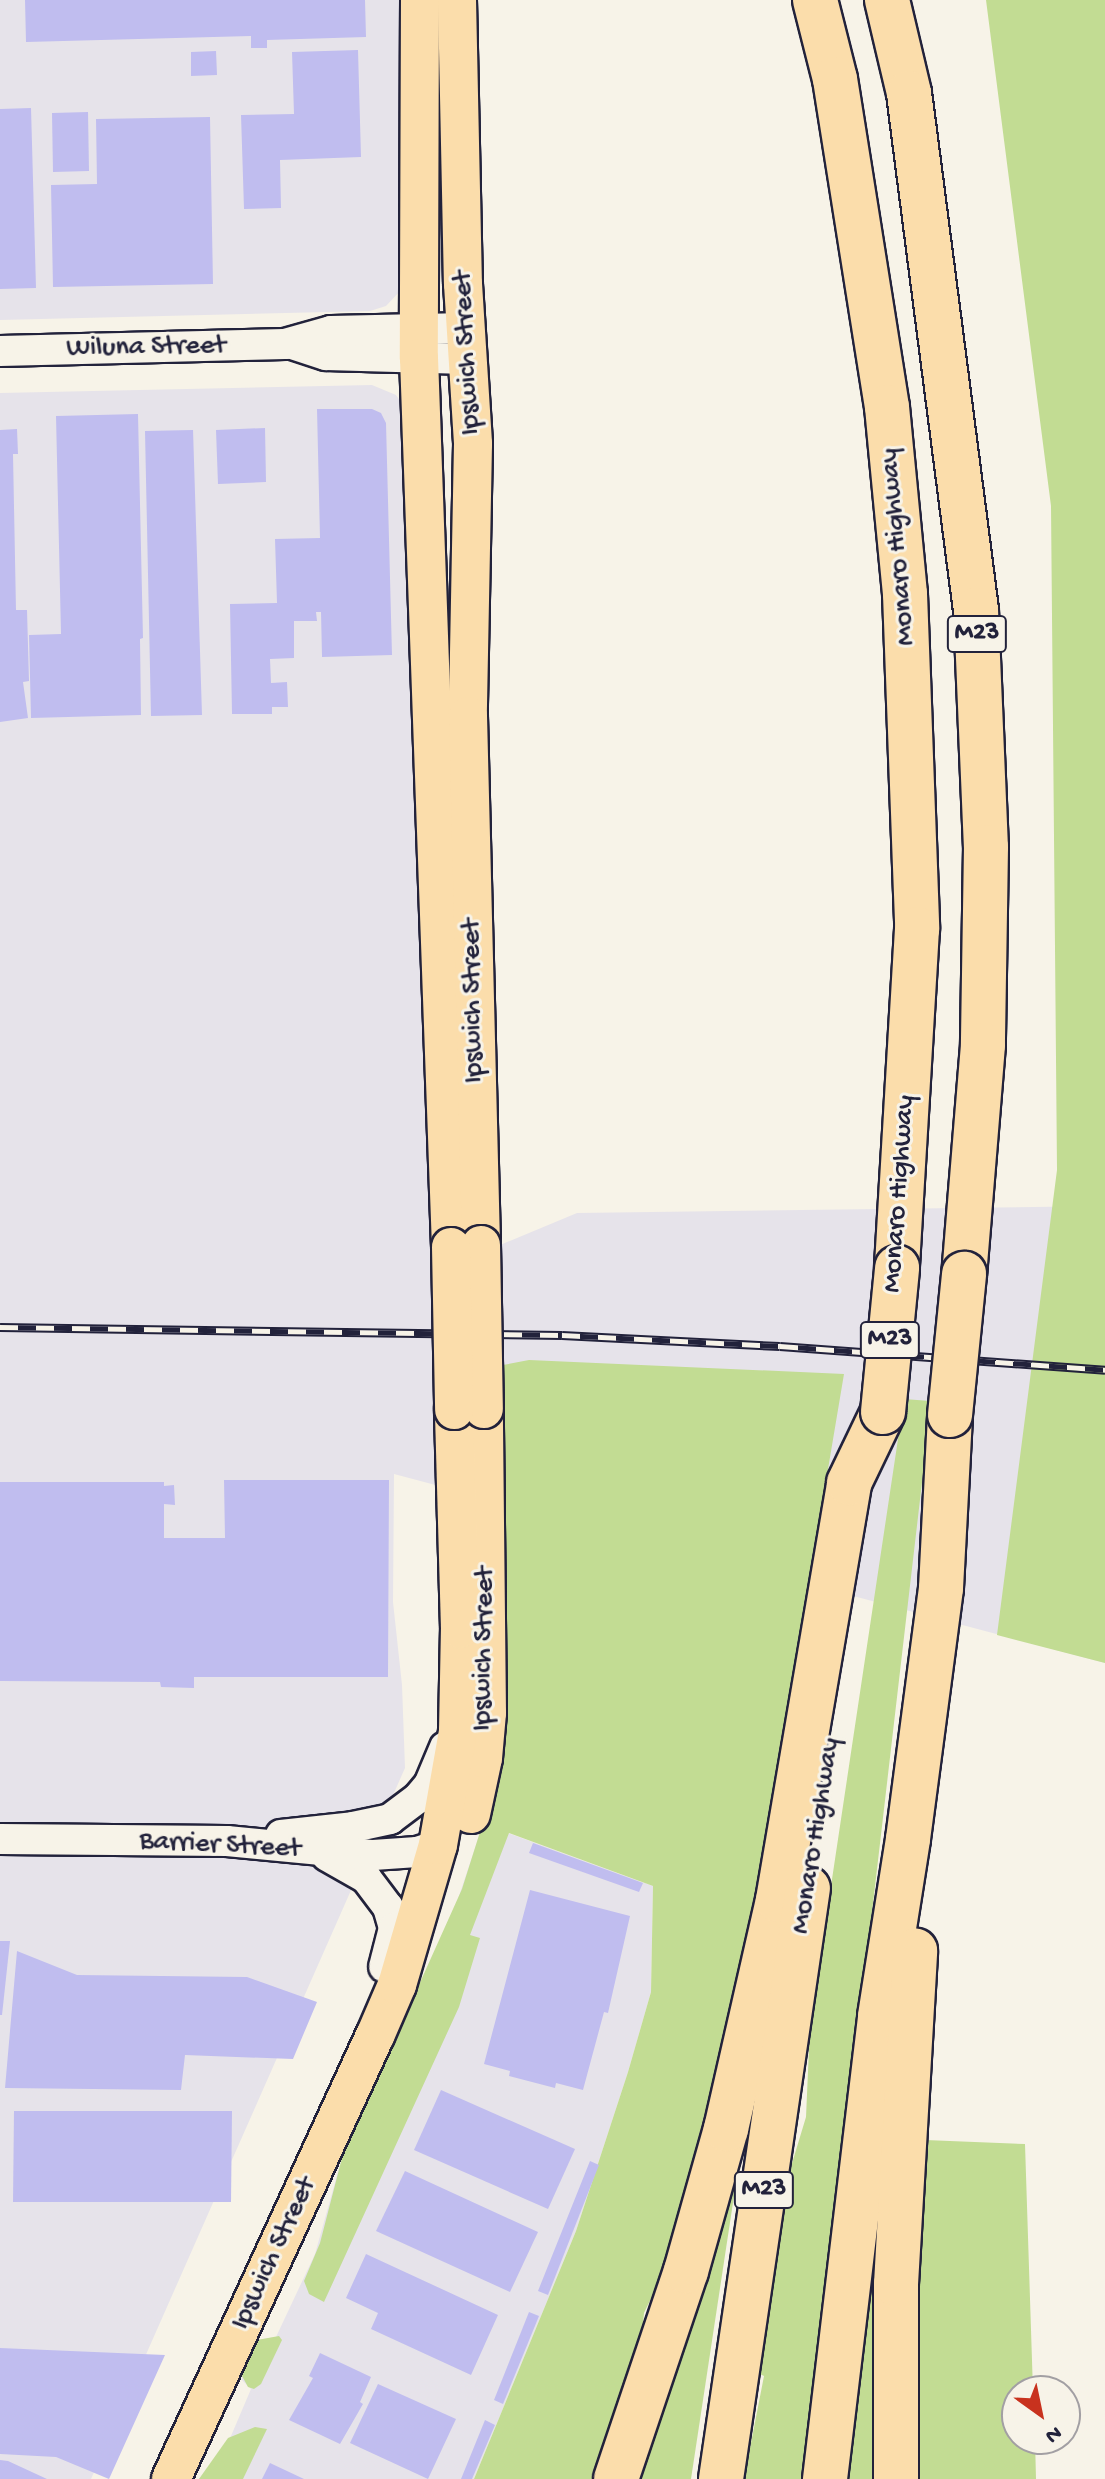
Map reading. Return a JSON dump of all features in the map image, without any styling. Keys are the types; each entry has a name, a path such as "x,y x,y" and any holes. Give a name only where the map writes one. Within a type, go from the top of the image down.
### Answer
{"highway":[{"name":"Monaro Highway","path":"721,2479 883,1412 897,1268 917,929 905,594 887,407 835,79 815,0"},
{"name":"M23","path":"825,2479 880,2016 908,1839 941,1588 950,1415 983,1030 986,847 976,610 909,93 887,0"},
{"path":"616,2479 678,2298 726,2129 780,1887 849,1483 883,1412"},
{"path":"896,2479 896,2284 919,1871 908,1839"}],"main road":[{"name":"Ipswich Street","path":"171,2479 397,1985 439,1907 477,1792 485,1743 488,1674 469,1410 451,747 419,344 420,0"},
{"name":"Ipswich Street","path":"451,747 473,444 466,343 457,0"},
{"name":"Ipswich Street","path":"397,1985 438,1845 455,1762 469,1410"},
{"path":"438,1845 456,1831 477,1792"}],"street":[{"name":"Wiluna Street","path":"0,351 292,344 326,355 419,344 466,343"},
{"path":"227,1841 375,1824 404,1809 429,1785 443,1755 459,1673"},
{"name":"Barrier Street","path":"0,1839 227,1841 313,1851 392,1854 438,1845"},
{"path":"313,1851 343,1863 366,1878 392,1916 393,1942 383,1971 375,2036"}],"shaded area":[{"path":"0,0 401,0 407,269 401,290 386,306 370,311 0,320"},
{"path":"372,385 396,395 405,408 500,1245 577,1213 1105,1206 1105,1663 394,1474 393,1602 402,1685 405,1768 91,2479 0,2479 0,393"},
{"path":"483,1824 653,1886 651,1992 628,2072 576,2231 474,2479 199,2479 231,2436 251,2389 242,2380 241,2374 257,2340 276,2337 315,2254 343,2154 457,1902"}],"green space":[{"path":"986,0 1105,0 1105,1663 997,1635 1057,1170 1051,506"},
{"path":"529,1360 844,1374 761,1868 729,2024 661,2278 644,2313 642,2335 597,2479 474,2479 576,2231 628,2072 651,1992 653,1886 509,1833 470,1935 480,1938 459,2007 324,2302 309,2294 304,2281 320,2243 343,2154 462,1889 486,1813 503,1365"},
{"path":"904,1399 930,1401 928,1431 806,2479 744,2479 764,2376 760,2374 790,2170 806,2117 810,2026"},
{"path":"925,2140 1025,2144 1032,2375 1001,2375 1001,2455 1035,2455 1036,2479 915,2479 913,2344"},
{"path":"741,2150 691,2479 633,2479"},
{"path":"885,2177 886,2479 849,2479 870,2294"},
{"path":"279,2336 282,2340 261,2384 254,2389 248,2387 241,2374 257,2340"},
{"path":"255,2427 267,2429 243,2479 199,2479 228,2438"}],"building":[{"path":"25,0 365,0 366,37 267,40 267,48 251,48 251,36 26,42"},
{"path":"358,50 361,157 280,160 281,208 244,209 241,115 294,114 292,52"},
{"path":"216,51 217,75 191,76 191,52"},
{"path":"31,108 36,288 0,289 0,109"},
{"path":"88,112 89,171 53,172 52,113"},
{"path":"210,117 213,284 53,287 51,185 97,184 96,119"},
{"path":"317,409 372,409 381,413 386,423 392,655 322,657 321,612 316,612 317,621 294,621 294,658 270,659 271,683 287,682 288,707 272,707 272,714 232,714 230,604 277,603 275,539 320,538"},
{"path":"138,414 143,638 140,639 141,715 31,718 29,635 61,634 56,416"},
{"path":"265,428 266,482 218,484 216,430"},
{"path":"17,429 18,454 13,454 16,610 27,610 29,681 23,682 28,718 0,722 0,430"},
{"path":"193,430 202,715 151,716 145,431"},
{"path":"224,1480 389,1480 388,1677 194,1677 194,1688 161,1687 160,1682 0,1681 0,1482 164,1482 164,1486 174,1485 175,1505 164,1504 164,1538 225,1538"},
{"path":"533,1843 643,1883 639,1892 529,1853"},
{"path":"530,1890 630,1916 608,2013 604,2012 583,2090 556,2083 555,2088 509,2076 510,2071 484,2064"},
{"path":"0,1941 10,1941 2,2015 0,2015"},
{"path":"17,1951 77,1975 247,1977 317,2002 293,2059 185,2055 181,2090 5,2088"},
{"path":"441,2090 575,2149 548,2209 414,2150"},
{"path":"14,2111 232,2111 231,2202 13,2202"},
{"path":"590,2161 599,2165 548,2295 538,2291"},
{"path":"405,2171 538,2232 510,2292 376,2231"},
{"path":"366,2254 498,2315 471,2375 371,2329 378,2313 346,2298"},
{"path":"529,2312 539,2316 503,2404 494,2400"},
{"path":"0,2348 165,2355 109,2479 56,2457 0,2454"},
{"path":"320,2353 371,2377 360,2402 363,2404 340,2444 289,2420 313,2378 309,2376"},
{"path":"378,2384 456,2419 428,2479 350,2443"},
{"path":"485,2420 495,2425 472,2479 461,2479"},
{"path":"0,2460 8,2461 47,2479 0,2479"},
{"path":"270,2463 304,2479 262,2479"}],"railway":[{"path":"0,1327 562,1335 780,1346 1105,1370"}]}
